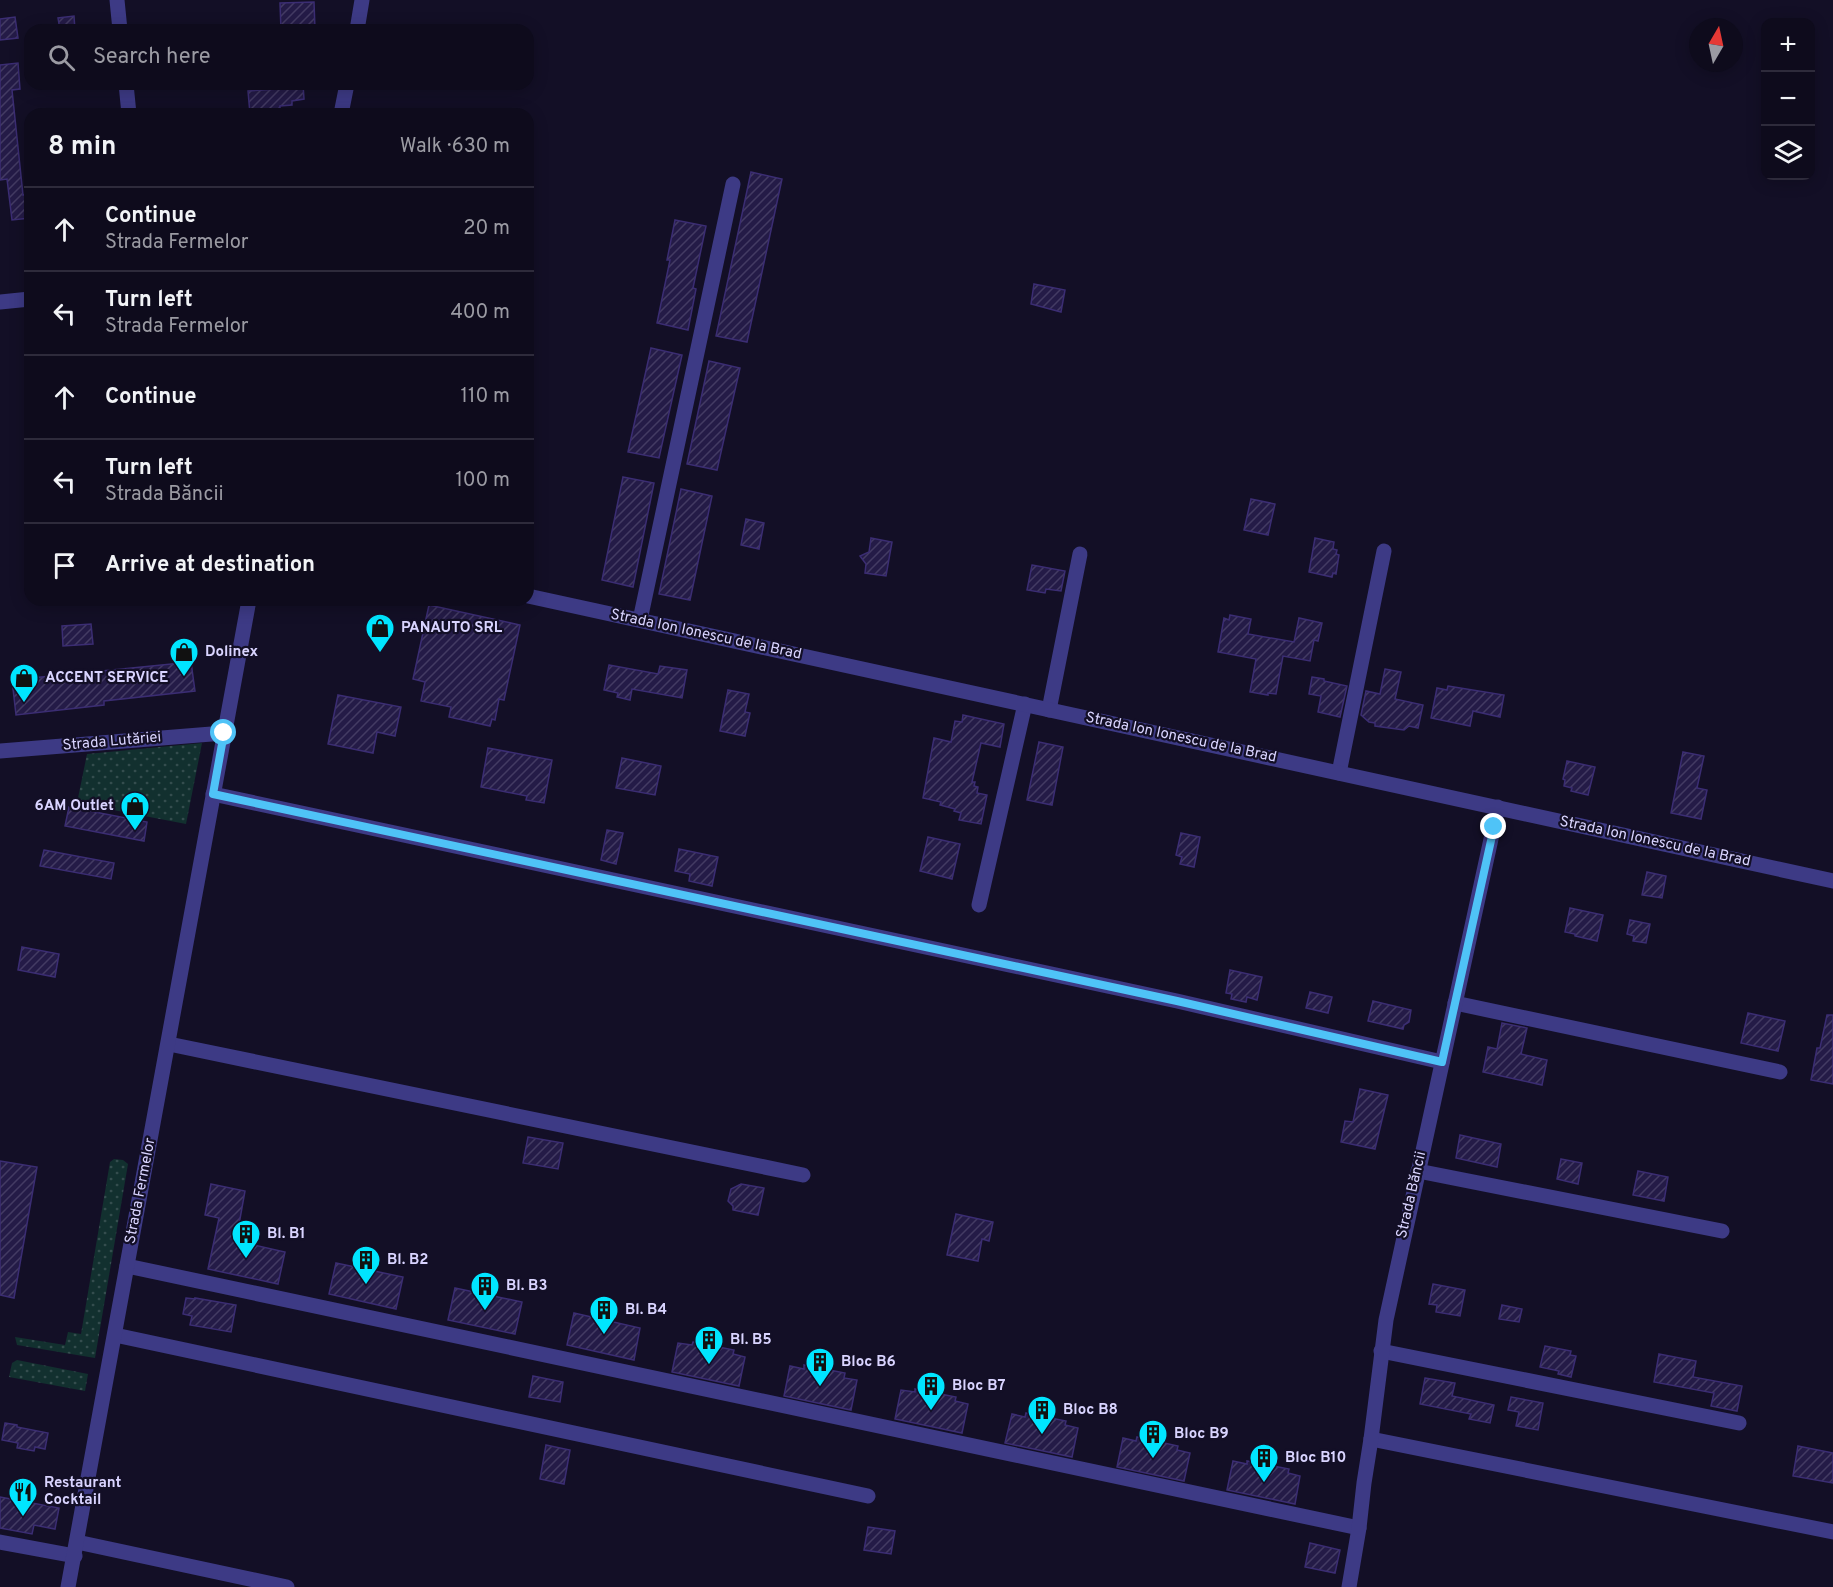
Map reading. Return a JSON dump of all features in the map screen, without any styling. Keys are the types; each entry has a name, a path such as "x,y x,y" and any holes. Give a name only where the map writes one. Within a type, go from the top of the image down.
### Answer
{"street":[{"path":"117,0 119,24"},
{"path":"358,24 362,0"},
{"path":"127,90 128,108"},
{"path":"342,108 346,90"},
{"path":"640,620 733,184"},
{"path":"0,302 24,300"},
{"path":"1339,773 1384,551"},
{"path":"1049,710 1080,554"},
{"name":"Strada Ion Ionescu de la Brad","path":"534,597 1833,881"},
{"name":"Strada Fermelor","path":"68,1587 248,606"},
{"path":"979,905 1025,704"},
{"name":"Strada Lutăriei","path":"0,751 224,733"},
{"path":"213,794 1177,1001 1442,1062"},
{"name":"Strada Băncii","path":"1349,1587 1359,1528 1381,1351 1394,1275 1498,807"},
{"path":"1455,1003 1780,1072"},
{"path":"169,1044 803,1175"},
{"path":"1418,1171 1722,1231"},
{"path":"127,1266 1359,1528"},
{"path":"115,1335 868,1496"},
{"path":"1381,1351 1739,1423"},
{"path":"1371,1439 1833,1532"},
{"path":"0,1542 76,1549 287,1587"}],"green space":[{"path":"202,743 186,824 77,803 87,754"},
{"path":"114,1159 123,1160 128,1164 95,1358 17,1345 15,1337 65,1345 68,1332 81,1334 110,1162"},
{"path":"17,1360 88,1374 85,1391 9,1377 12,1363"}],"building":[{"path":"314,2 315,24 281,24 280,3"},
{"path":"74,16 75,24 59,24 58,18"},
{"path":"15,17 18,38 0,40 0,19"},
{"path":"18,63 20,89 12,90 24,195 24,219 12,220 7,179 0,180 0,65"},
{"path":"303,90 304,99 292,101 292,105 280,106 280,108 249,108 248,91"},
{"path":"751,172 782,179 747,342 716,336"},
{"path":"675,220 706,226 693,288 696,289 688,330 657,323 670,260 667,260"},
{"path":"1034,284 1065,290 1061,312 1031,304"},
{"path":"651,348 682,355 659,458 628,452"},
{"path":"709,361 740,368 717,470 687,464"},
{"path":"623,477 654,483 633,587 602,580"},
{"path":"681,489 712,496 690,600 659,594"},
{"path":"1251,499 1275,504 1268,535 1244,530"},
{"path":"746,519 764,523 759,549 741,545"},
{"path":"871,538 892,542 886,576 865,573 866,564 860,556 869,552"},
{"path":"1315,538 1334,542 1333,549 1337,550 1336,554 1339,555 1336,574 1333,573 1332,577 1309,572"},
{"path":"1032,565 1065,571 1061,591 1046,589 1045,593 1027,590"},
{"path":"429,606 520,625 504,700 499,699 495,720 492,719 490,726 449,717 451,707 421,701 425,682 413,679"},
{"path":"1230,615 1251,619 1248,634 1294,642 1299,618 1322,623 1318,641 1314,640 1310,661 1283,656 1276,694 1268,693 1268,695 1250,692 1256,659 1218,652 1224,618 1229,620"},
{"path":"91,624 93,644 63,646 62,626"},
{"path":"191,662 195,691 104,701 104,705 16,715 12,680"},
{"path":"609,665 658,674 660,666 687,670 682,698 632,689 630,700 617,697 618,693 604,690"},
{"path":"1385,669 1401,672 1395,699 1423,705 1418,728 1409,726 1404,730 1375,726 1375,723 1369,722 1361,715 1366,691 1380,694"},
{"path":"1312,677 1347,686 1340,717 1318,712 1321,696 1309,694"},
{"path":"1448,686 1504,695 1500,717 1473,711 1470,726 1431,718 1437,688 1447,690"},
{"path":"728,690 749,694 745,712 750,713 745,736 720,731"},
{"path":"338,695 401,707 395,736 377,732 373,753 328,744"},
{"path":"963,715 1004,724 1000,747 981,743 972,782 975,782 974,786 978,787 977,793 987,795 981,824 959,820 961,813 954,811 955,809 940,805 941,802 923,798 934,738 951,742 955,721 962,722"},
{"path":"1039,742 1063,747 1052,805 1027,800"},
{"path":"488,748 552,760 544,803 526,800 527,796 481,787"},
{"path":"1683,752 1704,756 1697,788 1707,790 1701,819 1671,813"},
{"path":"622,758 661,766 655,795 616,788"},
{"path":"1567,761 1595,767 1588,795 1571,791 1572,788 1564,786 1565,780 1563,779"},
{"path":"69,807 147,822 144,841 65,826"},
{"path":"607,830 623,833 616,864 601,860"},
{"path":"1181,833 1200,837 1194,867 1180,864 1182,857 1176,855"},
{"path":"928,837 960,844 952,879 920,871"},
{"path":"679,849 718,857 712,886 689,881 690,874 675,871"},
{"path":"44,850 114,863 111,879 40,866"},
{"path":"1647,872 1666,876 1662,898 1642,895"},
{"path":"1570,908 1603,915 1597,941 1565,932"},
{"path":"1630,920 1650,924 1646,943 1633,941 1634,936 1627,934"},
{"path":"22,947 59,954 55,977 18,970"},
{"path":"1230,970 1262,977 1257,1000 1247,997 1246,1002 1231,999 1232,994 1226,993"},
{"path":"1310,992 1332,997 1328,1013 1306,1008"},
{"path":"1373,1001 1411,1010 1409,1022 1404,1025 1403,1029 1368,1021"},
{"path":"1748,1013 1785,1021 1778,1051 1741,1043"},
{"path":"1827,1015 1833,1015 1833,1084 1811,1080 1817,1048 1820,1048"},
{"path":"1502,1023 1527,1028 1521,1054 1547,1060 1542,1085 1483,1072 1488,1047 1497,1049"},
{"path":"1360,1089 1388,1095 1375,1149 1341,1142 1345,1121 1353,1122"},
{"path":"1460,1135 1501,1144 1497,1167 1456,1158"},
{"path":"528,1137 563,1143 558,1169 523,1163"},
{"path":"1561,1159 1582,1163 1578,1184 1557,1179"},
{"path":"0,1161 37,1167 14,1298 0,1295"},
{"path":"1638,1171 1668,1177 1664,1201 1633,1195"},
{"name":"Bl. B1","path":"211,1184 245,1191 236,1241 285,1252 278,1284 208,1269 219,1218 205,1215"},
{"path":"741,1184 764,1188 758,1215 733,1210 733,1206 728,1201 731,1189"},
{"path":"956,1214 993,1222 989,1241 982,1239 978,1261 947,1255"},
{"name":"Bl. B2","path":"336,1263 403,1277 396,1309 329,1294"},
{"path":"1433,1284 1465,1290 1460,1316 1436,1312 1437,1305 1429,1304"},
{"name":"Bl. B3","path":"455,1288 522,1302 515,1334 448,1320"},
{"path":"186,1298 236,1305 231,1332 190,1325 192,1316 183,1314"},
{"path":"1502,1305 1522,1309 1519,1322 1499,1319"},
{"name":"Bl. B4","path":"574,1313 640,1328 634,1360 567,1345"},
{"name":"Bl. B5","path":"693,1342 734,1350 733,1354 745,1357 739,1386 672,1372 678,1343 692,1345"},
{"path":"1545,1346 1571,1351 1570,1355 1576,1356 1571,1377 1558,1374 1559,1371 1540,1367"},
{"path":"1659,1354 1696,1361 1693,1377 1742,1386 1737,1411 1711,1406 1714,1393 1654,1382"},
{"name":"Bloc B6","path":"804,1365 845,1373 844,1378 857,1380 851,1410 784,1396 790,1366 804,1369"},
{"path":"533,1376 563,1382 560,1402 529,1397"},
{"path":"1425,1378 1455,1383 1452,1396 1494,1405 1490,1423 1469,1419 1471,1414 1420,1404"},
{"name":"Bloc B7","path":"915,1389 956,1397 955,1401 968,1404 962,1433 895,1419 901,1390 915,1392"},
{"path":"1511,1397 1543,1403 1538,1430 1516,1426 1519,1412 1508,1410"},
{"name":"Bloc B8","path":"1026,1413 1066,1421 1065,1425 1078,1428 1072,1457 1005,1443 1012,1414 1025,1417"},
{"path":"5,1423 48,1433 45,1449 35,1447 34,1451 17,1448 18,1443 2,1440"},
{"name":"Bloc B9","path":"1137,1437 1178,1446 1177,1450 1190,1453 1184,1481 1117,1467 1123,1438 1136,1441"},
{"path":"546,1445 570,1450 564,1484 540,1479"},
{"path":"1798,1446 1833,1453 1833,1483 1793,1476"},
{"name":"Bloc B10","path":"1233,1461 1247,1464 1247,1461 1289,1469 1288,1473 1300,1476 1295,1504 1227,1490"},
{"path":"0,1497 59,1508 55,1529 34,1525 32,1534 0,1528"},
{"path":"868,1527 895,1531 891,1554 864,1550"},
{"path":"1310,1543 1340,1550 1335,1573 1305,1567"}],"place":[{"name":"PANAUTO SRL","path":"380,654"},
{"name":"Dolinex","path":"184,678"},
{"name":"ACCENT SERVICE","path":"24,704"},
{"name":"6AM Outlet","path":"135,832"},
{"name":"Bl. B1","path":"246,1260"},
{"name":"Bl. B2","path":"366,1286"},
{"name":"Bl. B3","path":"485,1312"},
{"name":"Bl. B4","path":"604,1336"},
{"name":"Bl. B5","path":"709,1366"},
{"name":"Bloc B6","path":"820,1388"},
{"name":"Bloc B7","path":"931,1412"},
{"name":"Bloc B8","path":"1042,1436"},
{"name":"Bloc B9","path":"1153,1460"},
{"name":"Bloc B10","path":"1264,1484"},
{"name":"Restaurant Cocktail","path":"23,1518"}],"route":[{"path":"224,733 213,794 1177,1001 1442,1062 1494,827"}]}
